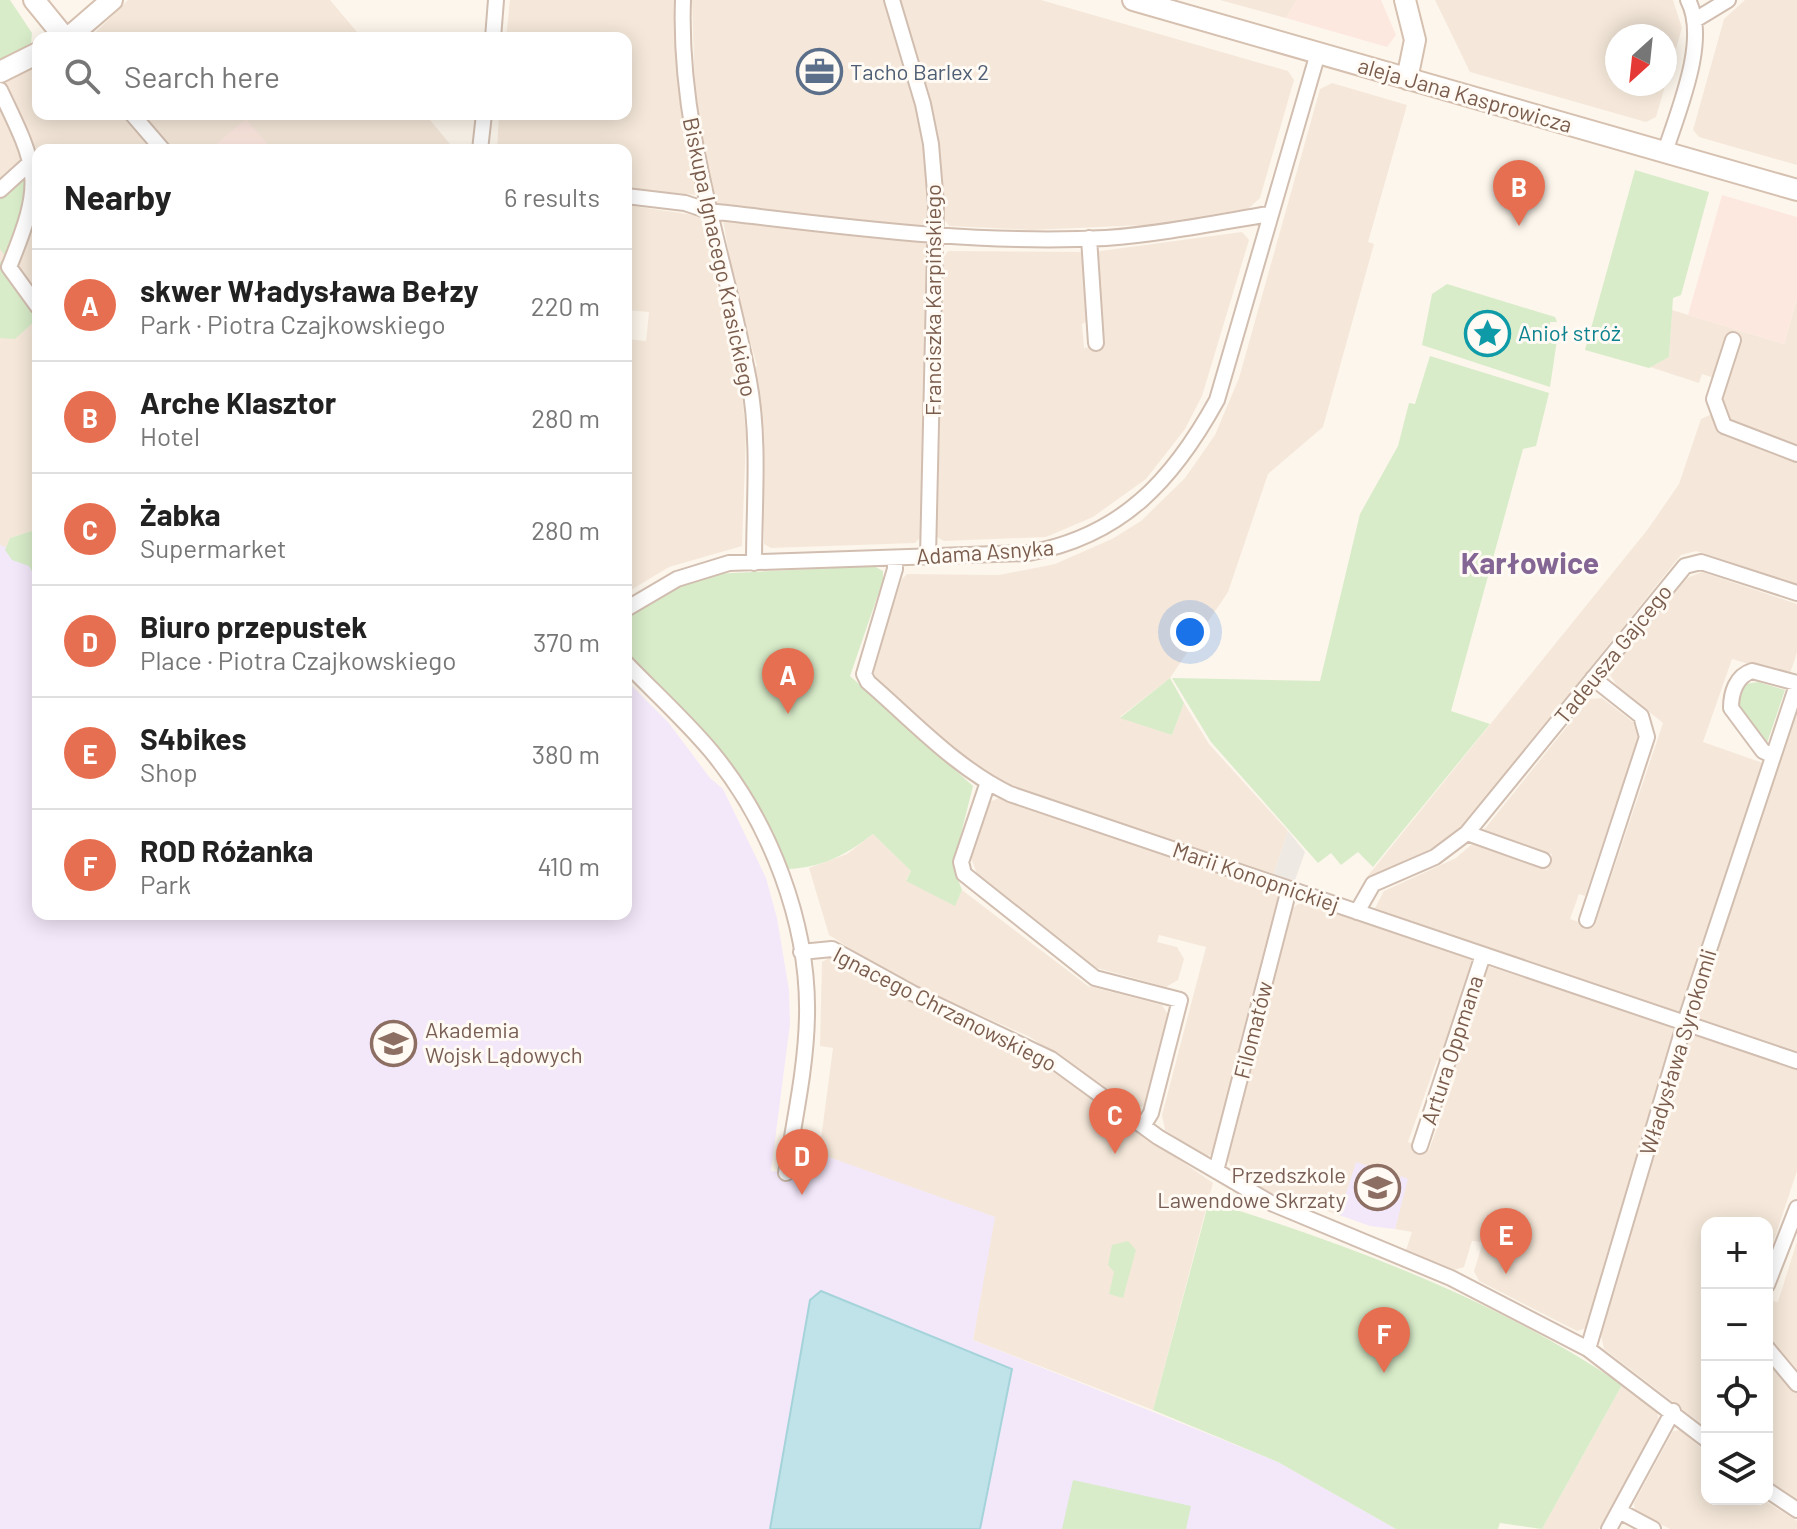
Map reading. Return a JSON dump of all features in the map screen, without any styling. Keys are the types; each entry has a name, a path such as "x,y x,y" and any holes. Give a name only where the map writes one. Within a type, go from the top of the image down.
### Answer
{"street":[{"path":"34,0 61,32"},
{"path":"73,32 112,0"},
{"path":"493,32 496,0"},
{"name":"Biskupa Ignacego Krasickiego","path":"683,0 684,68 691,127 749,383 753,418 754,563"},
{"name":"Franciszka Karpińskiego","path":"892,0 931,144 937,236 928,557"},
{"name":"aleja Jana Kasprowicza","path":"1133,0 1797,190"},
{"path":"1405,0 1415,40 1407,79"},
{"path":"1665,152 1696,44 1695,20 1688,0"},
{"path":"1695,20 1728,0"},
{"name":"Adama Asnyka","path":"632,606 695,572 729,563 1029,553 1064,546 1125,513 1171,473 1192,446 1217,400 1318,53"},
{"path":"0,72 32,56"},
{"path":"0,90 32,161 0,190"},
{"path":"137,120 158,144"},
{"path":"481,144 483,120"},
{"path":"632,197 685,203 709,211 937,236 1089,238 1169,231 1269,214"},
{"path":"32,207 5,261 32,295"},
{"path":"1089,238 1096,343"},
{"path":"1733,340 1714,399 1724,426 1731,432 1797,454"},
{"name":"Marii Konopnickiej","path":"895,558 895,569 864,674 868,682 988,782 1010,794 1797,1061"},
{"name":"Tadeusza Gajcego","path":"1357,912 1373,884 1435,857 1467,833 1685,566 1701,562 1797,593"},
{"path":"632,669 711,751 738,789 781,875 801,952 806,1029 786,1173"},
{"name":"Władysława Syrokomli","path":"1588,1349 1685,1022 1797,684 1752,671 1739,679 1731,697 1731,708 1763,751 1773,756"},
{"path":"1587,920 1647,737 1641,716 1593,678"},
{"path":"988,782 961,862 964,874 1095,978 1180,1000 1151,1113 1143,1126"},
{"path":"1467,833 1543,860"},
{"name":"Filomatów","path":"1216,1171 1289,889"},
{"name":"Ignacego Chrzanowskiego","path":"801,952 832,949 912,993 1051,1059 1143,1126 1271,1203 1451,1278 1588,1349 1701,1435"},
{"name":"Artura Oppmana","path":"1420,1146 1483,955"},
{"path":"1773,1270 1797,1208"},
{"path":"1773,1355 1797,1384"},
{"path":"1609,1529 1673,1411"},
{"path":"1773,1494 1797,1510"},
{"path":"1619,1511 1653,1529"}],"shaded area":[{"path":"128,0 330,0 357,32 96,32"},
{"path":"510,0 676,0 680,92 697,195 632,190 632,144 497,144 499,120 632,120 632,32 507,32"},
{"path":"692,0 884,0 920,121 928,180 929,229 717,206 703,150 695,94"},
{"path":"900,0 1041,0 1288,71 1294,80 1260,198 1248,209 1144,225 1032,230 949,226 944,219 941,155 933,112"},
{"path":"1220,0 1297,0 1286,18"},
{"path":"1297,0 1381,0 1396,35 1387,47 1286,18"},
{"path":"1435,0 1673,0 1682,28 1677,45 1677,24 1605,24 1605,96 1662,96 1656,117 1646,122 1470,72"},
{"path":"1745,0 1797,0 1797,165 1699,137 1693,130 1724,19"},
{"path":"32,68 32,120 125,120 147,144 32,144 32,531 10,538 5,550 0,545 0,83"},
{"path":"1332,83 1407,105 1368,242 1374,244 1323,427 1268,474 1228,592 1170,678 1120,717 1172,735 1184,703 1209,744 1288,831 1273,876 1009,785 957,752 874,679 871,672 902,579 907,574 999,575 1055,564 1112,539 1141,521 1185,478 1215,435 1239,378 1320,89"},
{"path":"147,120 246,120 217,144 169,144"},
{"path":"246,120 430,120 450,144 267,144"},
{"path":"247,120 267,144 217,144"},
{"path":"1722,195 1797,217 1797,298 1784,344 1688,315"},
{"path":"632,206 701,216 742,393 746,435 742,546 669,567 632,589 632,340 646,341 649,312 632,311"},
{"path":"725,216 927,239 930,243 921,537 915,543 771,548 764,544 761,427 754,367 757,366 735,288 723,220"},
{"path":"1242,232 1249,240 1202,396 1185,429 1146,479 1093,517 1046,537 944,541 937,537 944,257 948,251 1086,252 1090,320 1082,324 1084,348 1100,346 1093,252"},
{"path":"1797,298 1797,446 1735,426 1722,404 1738,337 1728,334 1714,378 1702,374 1699,383 1650,367 1669,357 1672,310 1784,344"},
{"path":"1712,414 1724,436 1797,462 1797,584 1696,551 1681,555 1460,829 1439,845 1366,878 1648,529 1679,484 1701,419"},
{"name":"Akademia Wojsk Lądowych","path":"0,545 32,557 32,920 632,920 632,686 668,722 710,778 723,789 766,878 777,918 789,990 790,1024 771,1171 792,1174 794,1163 815,1165 826,1156 995,1217 973,1340 1278,1462 1396,1529 0,1529"},
{"path":"1702,572 1797,604 1797,653 1789,676 1732,659 1703,742 1763,763 1679,1014 1374,910 1384,891 1456,858 1472,844 1547,870 1552,854 1513,845 1483,831 1589,699 1602,698 1633,722 1638,738 1585,896 1579,894 1570,919 1594,927 1663,723 1617,686 1609,673 1687,578"},
{"path":"1797,711 1797,1055 1699,1021 1696,1013"},
{"path":"999,798 1279,895 1215,1153 1205,1157 1165,1130 1162,1115 1206,947 1159,935 1157,942 1177,947 1184,959 1178,980 1166,987 1097,968 977,874 971,858 987,803"},
{"path":"1288,831 1305,852 1294,883 1273,876"},
{"path":"873,834 911,871 906,880 955,905 962,890 1088,986 1162,1005 1169,1016 1145,1105 1136,1109 1030,1037 898,979 829,935 809,868 847,854"},
{"path":"1303,901 1475,961 1442,1062 1437,1060 1408,1142 1429,1150 1456,1076 1452,1065 1488,966 1672,1027 1674,1033 1587,1328 1577,1331 1479,1281 1474,1271 1483,1242 1472,1241 1464,1267 1454,1270 1406,1250 1412,1232 1395,1229 1403,1196 1400,1180 1357,1163 1339,1215 1266,1191 1234,1173 1228,1160 1291,909"},
{"path":"832,956 916,1004 1020,1049 1213,1183 1153,1410 973,1340 994,1217 819,1154 833,1048 820,1046 822,962"},
{"path":"1694,1034 1797,1069 1797,1171 1773,1243 1773,1217 1701,1217 1701,1423 1604,1349 1601,1335 1689,1036"},
{"name":"Przedszkole Lawendowe Skrzaty","path":"1356,1162 1400,1179 1401,1176 1408,1179 1395,1229 1370,1226 1339,1215"},
{"path":"1797,1241 1797,1373 1773,1343 1773,1301 1778,1302"},
{"path":"1773,1364 1797,1393 1797,1500 1773,1483"},
{"path":"1622,1385 1657,1411 1659,1422 1599,1529 1542,1529"},
{"path":"1680,1430 1701,1448 1701,1505 1772,1505 1797,1521 1797,1529 1670,1529 1635,1511 1634,1503 1673,1431"}],"green space":[{"path":"0,0 10,0 32,33 31,44 0,59"},
{"path":"1635,170 1709,192 1681,295 1673,298 1669,357 1649,368 1585,350"},
{"path":"26,172 30,197 7,258 0,249 0,195"},
{"path":"0,261 32,305 32,323 15,339 0,338"},
{"path":"1447,284 1555,317 1557,322 1550,322 1549,337 1557,340 1550,387 1422,345 1432,294"},
{"path":"1430,356 1549,393 1536,446 1523,449 1451,711 1490,724 1373,867 1358,852 1341,865 1331,853 1318,863 1211,742 1172,678 1320,681 1360,514 1398,446 1409,403 1415,404"},
{"path":"32,531 32,571 29,566 12,560 5,550 10,538"},
{"path":"874,566 883,571 883,580 850,676 973,786 953,866 962,890 955,906 906,881 911,871 873,834 833,859 787,869 718,752 632,661 632,614 682,585 712,574"},
{"path":"1170,678 1184,703 1172,735 1120,718"},
{"path":"1758,682 1785,690 1767,743 1737,707 1745,684"},
{"path":"1209,1201 1317,1237 1423,1278 1525,1326 1622,1385 1542,1529 1500,1523 1498,1529 1396,1529 1278,1462 1153,1410"},
{"path":"1128,1241 1136,1250 1123,1298 1109,1294 1114,1272 1108,1265 1112,1245"},
{"path":"1073,1480 1191,1506 1186,1529 1062,1529"}],"water":[{"path":"821,1291 1012,1369 980,1529 770,1529 810,1300"}],"place":[{"name":"Tacho Barlex 2","path":"819,72"},
{"name":"Arche Klasztor","path":"1519,226"},
{"name":"Anioł stróż","path":"1487,333"},
{"name":"skwer Władysława Bełzy","path":"788,714"},
{"name":"Akademia Wojsk Lądowych","path":"394,1043"},
{"name":"Żabka","path":"1115,1154"},
{"name":"Przedszkole Lawendowe Skrzaty","path":"1377,1188"},
{"name":"Biuro przepustek","path":"802,1195"},
{"name":"S4bikes","path":"1506,1274"},
{"name":"ROD Różanka","path":"1384,1373"}],"district":[{"name":"Karłowice","path":"1530,564"}]}
